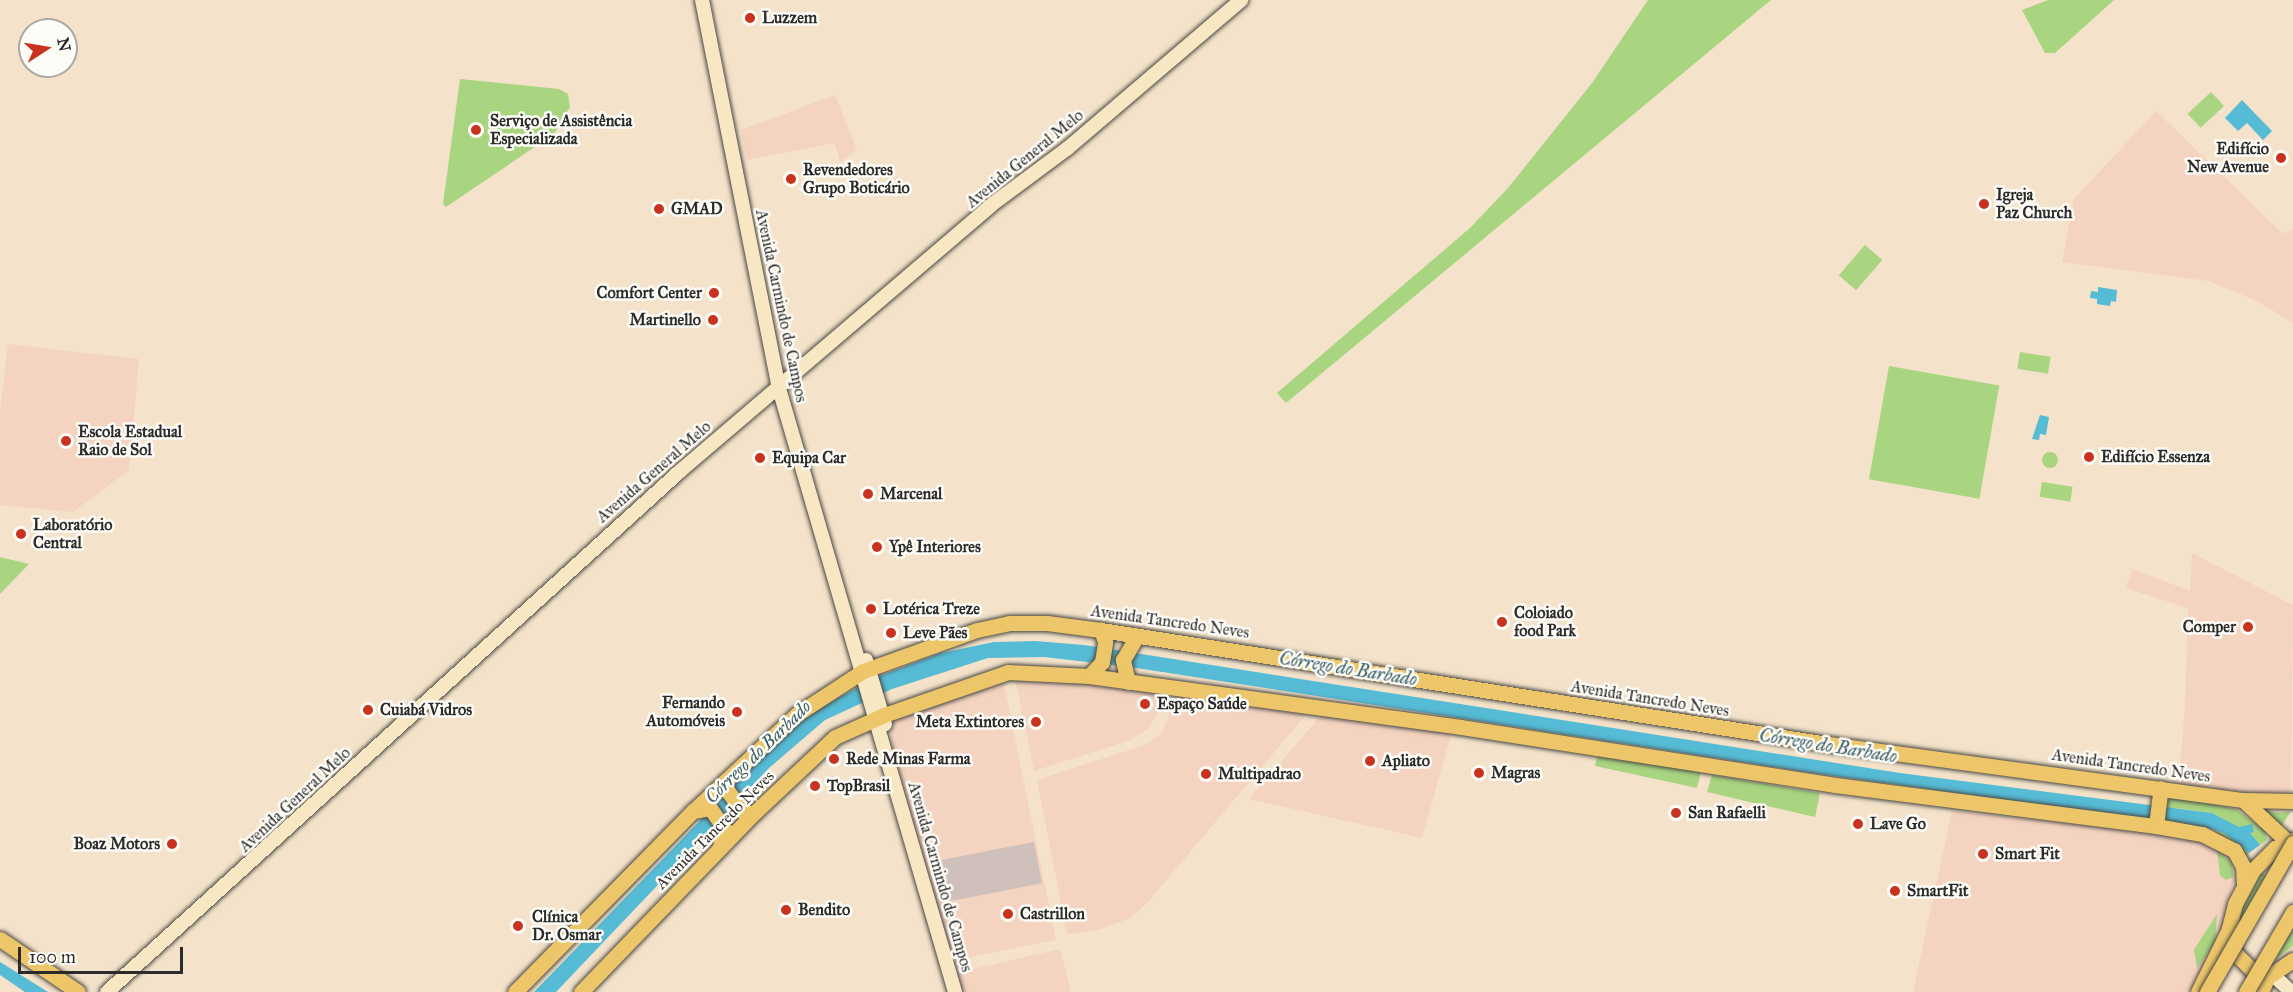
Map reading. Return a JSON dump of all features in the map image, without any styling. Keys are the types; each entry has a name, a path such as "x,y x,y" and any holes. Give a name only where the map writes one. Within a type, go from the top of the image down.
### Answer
{"main road":[{"name":"Avenida Carmindo de Campos","path":"702,0 778,385 877,711 955,992"},
{"name":"Avenida General Melo","path":"107,992 612,531 778,385 990,206 1068,148 1241,0"},
{"name":"Avenida Tancredo Neves","path":"515,992 693,811 726,786 797,714 865,673 977,630 1009,623 1047,623 1103,636 1129,648 1369,670 1602,711 2160,792 2243,800 2293,801"},
{"path":"1089,676 1102,662 1103,636"},
{"path":"1128,682 1129,648"},
{"name":"Avenida Tancredo Neves","path":"581,992 718,851 747,813 835,737 877,711 1008,672 1089,676 1461,727 1823,783 2157,823 2202,834 2222,842 2240,859 2244,884"},
{"path":"726,786 747,813"},
{"path":"2157,823 2160,792"},
{"path":"2243,800 2288,840"},
{"path":"693,811 710,808 726,831 718,851"},
{"path":"2198,992 2229,928 2244,884 2253,870 2288,840"},
{"path":"2207,992 2288,840"},
{"path":"2246,992 2293,912"},
{"path":"2229,928 2232,946 2240,960 2253,971 2271,974 2291,992"},
{"path":"0,939 78,992"},
{"path":"2261,992 2271,974 2293,960"}],"shaded area":[{"path":"835,95 857,150 840,162 835,143 747,160 741,130"},
{"path":"2156,111 2281,232 2287,233 2293,228 2293,323 2259,302 2208,281 2062,262 2074,199"},
{"name":"Escola Estadual Raio de Sol","path":"8,344 139,359 129,470 73,512 0,505 0,412"},
{"path":"2192,553 2293,605 2291,792 2283,795 2178,786 2185,708 2188,608 2126,588 2133,569 2190,591"},
{"path":"1052,677 1162,692 1158,712 1150,727 1131,740 1034,771 1015,678"},
{"path":"1003,679 1056,940 951,961 893,757 890,718"},
{"path":"1178,694 1309,711 1147,903 1130,918 1098,930 1067,934 1037,780 1145,745 1161,734"},
{"path":"1323,713 1452,731 1422,838 1249,799"},
{"path":"1952,811 2205,838 2221,849 2233,859 2235,878 2219,939 2190,992 1913,992"},
{"path":"1034,842 1042,883 942,903 934,861"},
{"path":"1060,949 1071,992 959,992 956,973"}],"green space":[{"path":"1648,0 1771,0 1286,403 1277,393 1470,228 1508,188 1592,83"},
{"path":"2048,0 2114,0 2055,53 2045,53 2022,10"},
{"path":"460,79 559,89 568,94 570,107 554,134 446,207 443,204"},
{"path":"2211,92 2224,106 2201,128 2188,114"},
{"path":"1865,245 1882,260 1856,290 1839,275"},
{"path":"2020,352 2051,357 2048,374 2017,369"},
{"path":"1889,366 1999,385 1979,499 1869,479"},
{"path":"2050,452 2058,460 2050,468 2042,460"},
{"path":"2042,482 2073,487 2070,502 2040,497"},
{"path":"0,557 29,564 0,594"},
{"path":"1598,754 1702,768 1697,788 1595,766"},
{"path":"1712,775 1820,793 1815,817 1707,792"},
{"path":"2173,797 2236,809 2265,831 2267,840 2260,845 2249,833 2212,813 2175,808 2173,823 2224,833 2249,853 2245,858 2163,822 2168,801"},
{"path":"2264,811 2280,813 2291,811 2281,827"},
{"path":"2217,850 2232,863 2233,877 2226,880 2220,875"},
{"path":"2262,872 2266,877 2236,930 2239,912"},
{"path":"2217,914 2215,942 2197,968 2194,950"},
{"path":"2293,927 2293,946 2275,959"}],"water":[{"path":"2242,100 2272,131 2263,140 2247,123 2238,131 2225,118"},
{"path":"2098,287 2117,290 2116,302 2111,301 2110,306 2097,304 2097,299 2090,298 2091,291 2098,292"},
{"path":"2040,415 2049,417 2046,435 2040,434 2039,440 2032,439"},
{"path":"1035,641 1084,645 1900,773 2212,813 2239,827 2252,824 2254,832 2250,833 2260,845 2249,853 2224,833 2208,828 1819,774 1130,667 1044,657 988,658 892,689 825,720 769,768 556,992 534,992 781,737 810,713 879,676 941,653 994,642"},
{"path":"0,962 48,992 25,992 0,975"}],"place":[{"name":"Luzzem","path":"750,18"},
{"name":"Serviço de Assistência Especializada","path":"476,130"},
{"name":"Edifício New Avenue","path":"2281,158"},
{"name":"Revendedores Grupo Boticário","path":"791,179"},
{"name":"Igreja Paz Church","path":"1984,204"},
{"name":"GMAD","path":"659,209"},
{"name":"Comfort Center","path":"714,293"},
{"name":"Martinello","path":"713,320"},
{"name":"Escola Estadual Raio de Sol","path":"66,441"},
{"name":"Edifício Essenza","path":"2089,457"},
{"name":"Equipa Car","path":"760,458"},
{"name":"Marcenal","path":"868,494"},
{"name":"Laboratório Central","path":"21,534"},
{"name":"Ypê Interiores","path":"877,547"},
{"name":"Lotérica Treze","path":"871,609"},
{"name":"Coloiado food Park","path":"1502,622"},
{"name":"Comper","path":"2248,627"},
{"name":"Leve Pães","path":"891,633"},
{"name":"Espaço Saúde","path":"1145,704"},
{"name":"Cuiabá Vidros","path":"368,710"},
{"name":"Fernando Automóveis","path":"737,712"},
{"name":"Meta Extintores","path":"1036,722"},
{"name":"Rede Minas Farma","path":"834,759"},
{"name":"Apliato","path":"1370,761"},
{"name":"Magras","path":"1479,773"},
{"name":"Multipadrao","path":"1206,774"},
{"name":"TopBrasil","path":"815,786"},
{"name":"San Rafaelli","path":"1676,813"},
{"name":"Lave Go","path":"1858,824"},
{"name":"Boaz Motors","path":"172,844"},
{"name":"Smart Fit","path":"1983,854"},
{"name":"SmartFit","path":"1895,891"},
{"name":"Bendito","path":"786,910"},
{"name":"Castrillon","path":"1008,914"},
{"name":"Clínica Dr. Osmar","path":"518,926"}],"water label":[{"name":"Córrego do Barbado","path":"1348,669"},
{"name":"Córrego do Barbado","path":"1828,746"},
{"name":"Córrego do Barbado","path":"758,752"}]}
